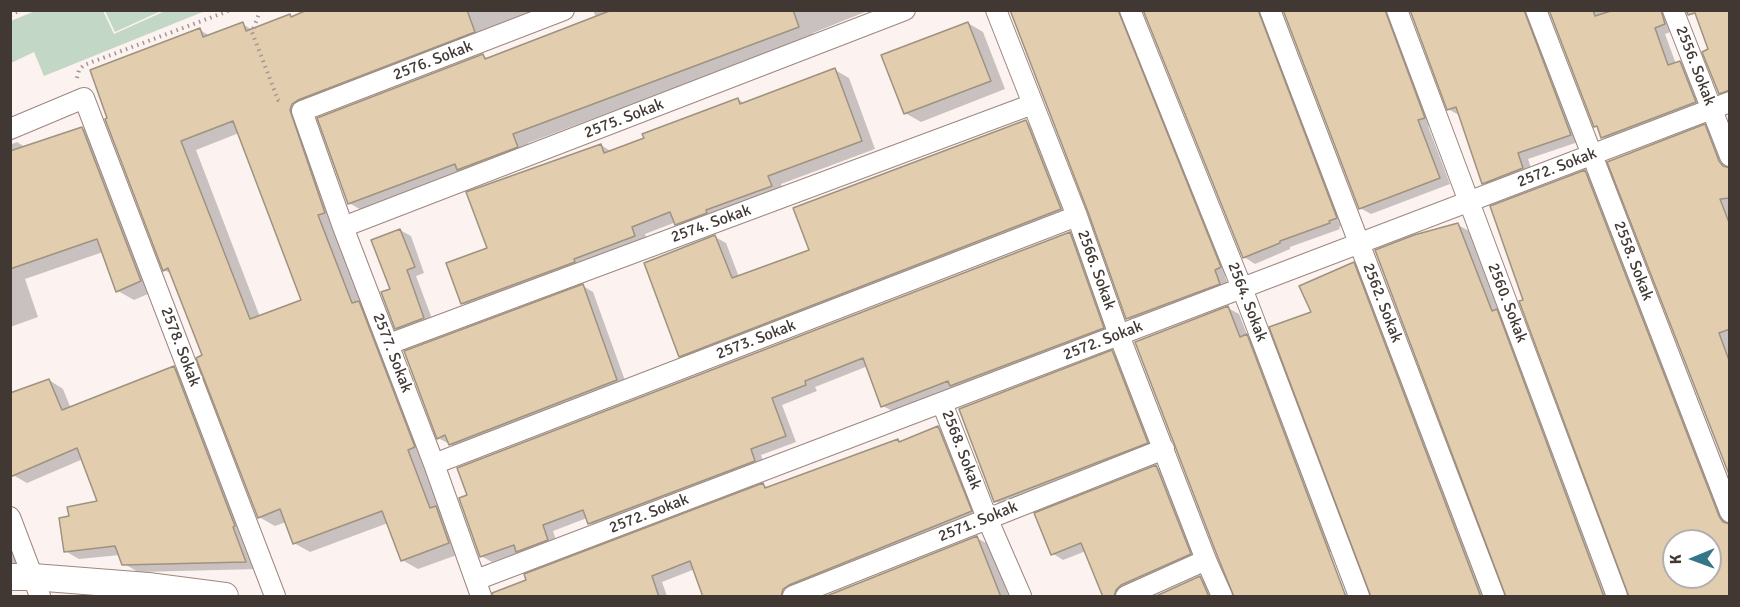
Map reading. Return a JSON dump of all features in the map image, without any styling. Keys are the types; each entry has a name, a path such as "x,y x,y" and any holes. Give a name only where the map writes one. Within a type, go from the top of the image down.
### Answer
{"street":[{"name":"2576. Sokak","path":"302,111 564,10"},
{"name":"2575. Sokak","path":"343,227 905,10"},
{"name":"2566. Sokak","path":"996,10 1077,216 1119,335 1222,597"},
{"name":"2564. Sokak","path":"1130,10 1242,288 1359,597"},
{"name":"2562. Sokak","path":"1270,10 1494,597"},
{"name":"2560. Sokak","path":"1396,10 1617,597"},
{"name":"2558. Sokak","path":"1536,10 1730,512"},
{"name":"2556. Sokak","path":"1673,10 1720,105 1730,156"},
{"path":"10,129 84,98"},
{"name":"2578. Sokak","path":"84,98 275,597"},
{"name":"2574. Sokak","path":"388,344 1033,104"},
{"name":"2572. Sokak","path":"478,588 942,403 1720,105"},
{"name":"2577. Sokak","path":"302,111 478,588"},
{"name":"2573. Sokak","path":"434,464 1077,216"},
{"name":"2568. Sokak","path":"942,403 987,518 1022,597"},
{"name":"2571. Sokak","path":"793,597 1164,449"},
{"path":"10,517 28,584 148,586 225,597"},
{"path":"1126,597 1206,560"}],"path":[{"path":"10,15 21,10"},
{"path":"84,98 77,74 84,65 231,10"},
{"path":"258,10 259,14 252,32 278,100 302,111"}],"green space":[{"path":"35,11 103,11 114,34 165,11 205,11 44,76 34,52 11,63 11,21"},
{"path":"105,11 161,11 115,32"}],"building":[{"path":"307,10 467,10 475,32 298,100 292,104 290,110 325,213 318,215 352,303 359,301 415,447 408,450 430,508 436,506 449,543 401,561 382,511 293,544 280,509 258,518 196,358 202,355 168,268 163,271 105,119 107,118 90,70 200,28 203,37 243,22 246,31 290,14 291,17","holes":["233,121 301,300 250,319 181,141"]},
{"path":"612,10 793,10 799,27 513,134 518,147 457,170 455,164 348,204 317,118 483,54 485,59"},
{"path":"1010,10 1118,10 1221,267 1215,270 1220,284 1126,319 1088,212"},
{"path":"1143,10 1258,10 1337,218 1329,221 1330,223 1280,241 1280,243 1243,258"},
{"path":"1283,10 1385,10 1425,118 1418,120 1440,178 1359,209"},
{"path":"1410,10 1524,10 1571,135 1518,153 1523,168 1482,184 1456,107 1447,110"},
{"path":"1549,10 1593,10 1595,16 1614,10 1661,10 1665,24 1655,28 1668,65 1680,61 1696,102 1601,138 1597,126 1594,127"},
{"path":"1686,10 1730,10 1730,90 1719,94 1702,52 1708,49 1695,13 1688,15"},
{"path":"968,22 991,81 904,114 881,55"},
{"path":"835,68 862,141 768,176 772,186 706,210 707,213 675,225 670,212 632,227 635,236 574,259 575,262 461,304 446,263 487,248 466,192 601,144 604,153 644,138 642,134 738,98 740,104"},
{"path":"1026,120 1061,209 679,357 644,263 715,235 732,278 809,250 793,208"},
{"path":"1705,124 1719,161 1723,166 1730,168 1730,198 1720,199 1730,225 1730,329 1719,333 1730,363 1730,477 1607,162"},
{"path":"82,127 141,281 116,292 97,239 10,269 10,151"},
{"path":"1585,170 1719,516 1723,522 1730,524 1730,597 1629,597 1519,301 1523,300 1490,206"},
{"path":"1458,223 1492,311 1497,309 1604,597 1506,597 1375,250 1414,235"},
{"path":"400,229 415,267 407,270 424,318 395,329 381,292 390,289 371,240"},
{"path":"1070,232 1104,328 950,386 948,381 881,407 863,358 805,381 806,385 772,398 786,436 751,449 755,461 588,524 583,510 543,525 548,540 516,552 514,545 480,557 459,498 467,495 457,468"},
{"path":"1354,262 1481,597 1371,597 1269,327 1311,312 1299,286"},
{"path":"583,284 617,380 449,445 445,435 437,439 404,351"},
{"path":"1228,306 1240,337 1247,334 1346,597 1234,597 1135,342"},
{"path":"1112,350 1148,443 994,502 959,409"},
{"path":"174,366 235,526 233,527 246,562 122,565 115,546 64,552 59,518 69,516 67,507 97,501 77,448 10,477 10,393 49,379 62,410"},
{"path":"938,426 972,511 789,585 783,589 781,597 703,597 690,561 652,576 659,597 493,597 492,593 526,580 524,574 763,483 765,488 898,439 899,442"},
{"path":"1156,465 1191,554 1121,585 1114,597 1103,597 1081,543 1051,555 1034,513"},
{"path":"977,536 1001,597 824,597"},
{"path":"1200,576 1209,597 1154,597"}]}
